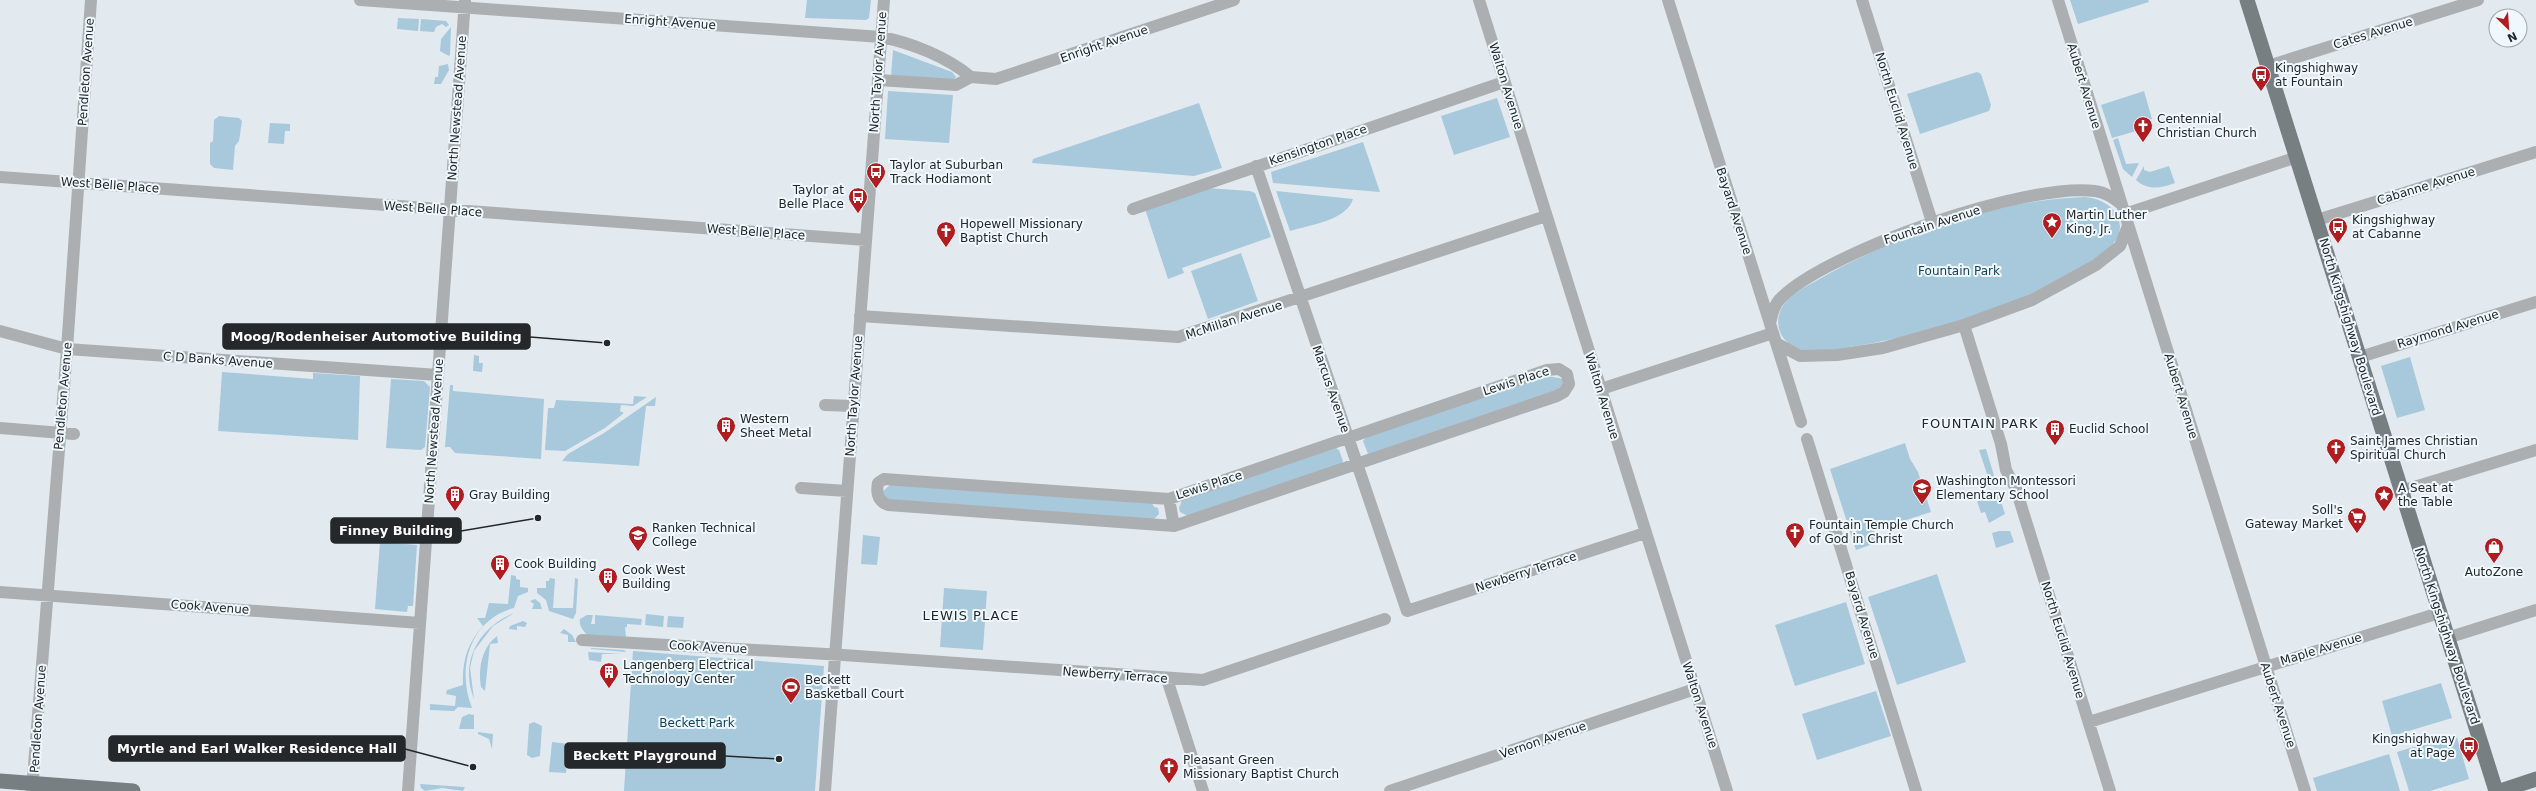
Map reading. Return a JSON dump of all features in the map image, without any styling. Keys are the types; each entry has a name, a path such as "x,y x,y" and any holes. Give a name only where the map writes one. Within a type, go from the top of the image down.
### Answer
{"main road":[{"name":"North Kingshighway Boulevard","path":"2247,0 2496,791"},
{"path":"2500,791 2536,779"},
{"path":"0,781 32,787 133,791"}],"street":[{"name":"Pendleton Avenue","path":"32,787 59,433 67,349 91,0"},
{"name":"Enright Avenue","path":"360,0 465,4 881,37 894,40 955,64 971,77"},
{"name":"North Taylor Avenue","path":"825,791 884,0"},
{"name":"Enright Avenue","path":"878,80 956,85 971,77 996,79 1012,75 1234,0"},
{"name":"Walton Avenue","path":"1479,0 1727,791"},
{"name":"Bayard Avenue","path":"1668,0 1801,422"},
{"name":"North Euclid Avenue","path":"1862,0 1932,222"},
{"name":"Aubert Avenue","path":"2058,0 2305,791"},
{"name":"Cates Avenue","path":"2268,66 2478,0"},
{"name":"North Newstead Avenue","path":"408,791 465,4"},
{"name":"Kensington Place","path":"1133,209 1504,82"},
{"name":"Cabanne Avenue","path":"2317,220 2536,152"},
{"path":"1601,389 1773,333 1800,356 1837,355 1884,348 1964,325 2032,300 2089,269 2118,248 2126,235 2125,215 2297,157"},
{"name":"Marcus Avenue","path":"1256,166 1408,611"},
{"name":"West Belle Place","path":"0,177 866,240"},
{"name":"Fountain Avenue","path":"1773,333 1778,300 1796,286 1847,256 1932,222 2003,202 2056,193 2094,191 2104,193 2125,215"},
{"name":"McMillan Avenue","path":"860,316 1178,337 1301,298 1546,216"},
{"name":"Raymond Avenue","path":"2360,357 2536,302"},
{"name":"North Euclid Avenue","path":"1964,325 2001,444 2006,470 2016,489 2110,791"},
{"name":"C D Banks Avenue","path":"0,331 67,349 438,375"},
{"name":"Lewis Place","path":"1559,369 1564,371 1568,379 1567,388 1556,396 1357,463 1174,526 888,505 879,499 876,490 878,483 884,479 1169,499 1547,370 1559,369"},
{"path":"825,405 853,406"},
{"path":"0,428 74,434"},
{"name":"Bayard Avenue","path":"1807,439 1916,791"},
{"path":"2402,491 2536,450"},
{"path":"801,488 847,491"},
{"name":"Lewis Place","path":"1169,499 1174,526"},
{"name":"Newberry Terrace","path":"1408,611 1645,533"},
{"name":"Cook Avenue","path":"0,592 420,623"},
{"path":"2447,638 2536,610"},
{"name":"Maple Avenue","path":"2089,722 2439,613"},
{"name":"Newberry Terrace","path":"835,654 1167,679 1203,680 1385,619"},
{"name":"Cook Avenue","path":"582,640 835,654"},
{"path":"1167,679 1204,791"},
{"name":"Vernon Avenue","path":"1390,791 1695,690"}],"green space":[{"path":"807,0 871,0 869,18 866,20 805,18"},
{"path":"2070,0 2148,0 2149,2 2078,24"},
{"path":"398,18 419,19 418,31 397,29"},
{"path":"421,19 446,21 449,25 446,27 442,24 436,27 434,32 420,31"},
{"path":"451,27 449,56 440,51 441,39"},
{"path":"893,50 952,72 956,77 953,80 891,76"},
{"path":"448,64 449,70 441,84 434,84 435,77 438,77 439,66"},
{"path":"1977,72 1981,74 1991,105 1989,111 1920,134 1907,94"},
{"path":"888,91 953,95 949,143 885,139"},
{"path":"2144,91 2152,119 2148,120 2150,127 2112,138 2101,105"},
{"path":"1497,98 1510,137 1454,155 1441,116"},
{"path":"1199,103 1222,168 1194,176 1032,163 1033,159"},
{"path":"219,116 239,118 242,121 239,141 235,146 233,170 214,168 210,164 210,143 213,141 214,120"},
{"path":"270,123 290,124 290,131 285,131 284,144 268,143"},
{"path":"2118,138 2126,164 2139,163 2132,177 2123,169 2113,140"},
{"path":"1363,142 1380,192 1273,183 1271,172"},
{"path":"2144,166 2144,170 2150,172 2169,166 2175,183 2155,188 2145,186 2136,180"},
{"path":"1207,188 1250,191 1255,193 1271,237 1182,268 1184,273 1168,279 1145,209"},
{"path":"1276,191 1353,199 1343,212 1335,217 1290,231"},
{"name":"Fountain Park","path":"2085,197 2095,199 2112,208 2120,223 2116,240 2109,248 2082,268 2031,294 1987,312 1942,327 1896,339 1838,349 1807,351 1795,348 1785,340 1779,330 1779,314 1787,300 1807,286 1838,268 1885,246 1933,228 1982,213 2036,201"},
{"path":"1241,253 1258,301 1208,319 1191,271"},
{"path":"474,355 479,356 479,363 483,363 482,372 473,371"},
{"path":"2410,357 2425,410 2397,418 2381,366"},
{"path":"222,372 313,379 313,373 360,376 358,440 218,431"},
{"path":"1546,376 1565,379 1558,390 1368,454 1363,441 1366,437"},
{"path":"391,379 424,381 430,387 425,447 421,450 386,448"},
{"path":"450,385 453,385 453,391 544,399 541,459 455,453 450,447 445,447"},
{"path":"634,396 647,397 633,406 621,405 620,411 624,413 605,428 565,451 545,450 548,408 554,408 556,400 633,404"},
{"path":"656,397 655,406 646,406 639,466 562,461 568,454 604,433"},
{"path":"1905,443 1910,459 1918,472 1931,512 1875,530 1871,529 1880,536 1881,541 1856,550 1830,469"},
{"path":"1336,448 1339,450 1343,461 1341,464 1188,516 1180,512 1179,508 1182,500"},
{"path":"1986,449 1995,479 1990,483 1979,450"},
{"path":"891,484 1152,503 1154,507 1158,508 1159,514 1152,521 895,502 886,498 882,492"},
{"path":"1998,492 2005,514 1989,523 1985,512 1981,513 1977,501 1990,497 1990,494"},
{"path":"1999,531 2010,531 2014,542 1996,548 1992,533"},
{"path":"863,535 880,537 877,565 861,564"},
{"path":"380,542 417,545 413,606 408,606 407,612 375,609"},
{"path":"1937,574 1966,662 1897,685 1868,597"},
{"path":"511,575 516,576 516,579 520,580 520,587 528,588 528,592 518,596 514,608 499,614 487,623 478,633 483,626 477,618 485,618 489,603 508,604"},
{"path":"550,578 555,579 553,608 573,608 575,578 578,579 576,613 573,619 549,611 546,600 537,593 537,588 546,588 546,581 549,581"},
{"path":"944,588 987,591 983,650 940,647"},
{"path":"535,599 540,603 542,609 532,609 534,604 530,601"},
{"path":"1846,602 1865,664 1795,686 1775,625"},
{"path":"514,613 493,626 474,651 470,668 474,699 470,685 469,672 471,659 475,647 491,627"},
{"path":"646,614 664,616 663,627 645,625"},
{"path":"587,615 593,615 591,624 595,624 595,615 642,619 641,625 627,624 627,627 640,628 625,627 626,637 587,635 581,627 580,619"},
{"path":"668,616 684,617 683,628 667,627"},
{"path":"523,621 527,623 525,627 517,626 517,630 509,629 510,626"},
{"path":"564,629 572,635 576,642 568,642 568,635 560,633"},
{"path":"477,635 470,647 466,677 467,693 472,708 458,707 454,711 430,710 430,704 455,706 456,696 446,694 447,690 463,685 463,668 469,646"},
{"path":"497,636 498,643 490,644 485,691 481,687 480,680 482,660 487,647"},
{"path":"591,649 624,650 626,652"},
{"name":"Beckett Park","path":"633,651 824,666 815,791 624,791"},
{"path":"588,652 622,654 602,654 601,662 589,660"},
{"path":"2441,683 2452,718 2392,736 2382,701"},
{"path":"1876,691 1891,736 1817,760 1802,714"},
{"path":"469,714 474,715 474,729 459,729 462,717"},
{"path":"534,722 542,726 540,756 532,758 527,755 529,724"},
{"path":"478,732 493,734 492,749 489,739 478,734"},
{"path":"2456,734 2469,779 2430,791 2409,791 2397,752"},
{"path":"552,742 569,744 566,773 549,772"},
{"path":"2389,754 2400,791 2317,791 2313,778"},
{"path":"420,784 465,787 463,791 442,788 425,791 421,788"}],"shaded area":[{"path":"1947,267 1951,267 1953,268 1953,276 1947,277 1944,274 1944,270"}],"place":[{"name":"Kingshighway at Fountain","path":"2261,92"},
{"name":"Centennial Christian Church","path":"2143,143"},
{"name":"Taylor at Suburban Track Hodiamont","path":"876,189"},
{"name":"Taylor at Belle Place","path":"858,214"},
{"name":"Martin Luther King, Jr.","path":"2052,239"},
{"name":"Kingshighway at Cabanne","path":"2338,244"},
{"name":"Hopewell Missionary Baptist Church","path":"946,248"},
{"name":"Moog/Rodenheiser Automotive Building","path":"607,343"},
{"name":"Western Sheet Metal","path":"726,443"},
{"name":"Euclid School","path":"2055,446"},
{"name":"Saint James Christian Spiritual Church","path":"2336,465"},
{"name":"Washington Montessori Elementary School","path":"1922,505"},
{"name":"Gray Building","path":"455,512"},
{"name":"A Seat at the Table","path":"2384,512"},
{"name":"Finney Building","path":"538,518"},
{"name":"Soll's Gateway Market","path":"2357,534"},
{"name":"Fountain Temple Church of God in Christ","path":"1795,549"},
{"name":"Ranken Technical College","path":"638,552"},
{"name":"AutoZone","path":"2494,564"},
{"name":"Cook Building","path":"500,581"},
{"name":"Cook West Building","path":"608,594"},
{"name":"Langenberg Electrical Technology Center","path":"609,689"},
{"name":"Beckett Basketball Court","path":"791,704"},
{"name":"Beckett Playground","path":"779,759"},
{"name":"Kingshighway at Page","path":"2469,763"},
{"name":"Myrtle and Earl Walker Residence Hall","path":"473,767"},
{"name":"Pleasant Green Missionary Baptist Church","path":"1169,784"}],"district":[{"name":"FOUNTAIN PARK","path":"1980,423"},
{"name":"LEWIS PLACE","path":"971,615"}]}
